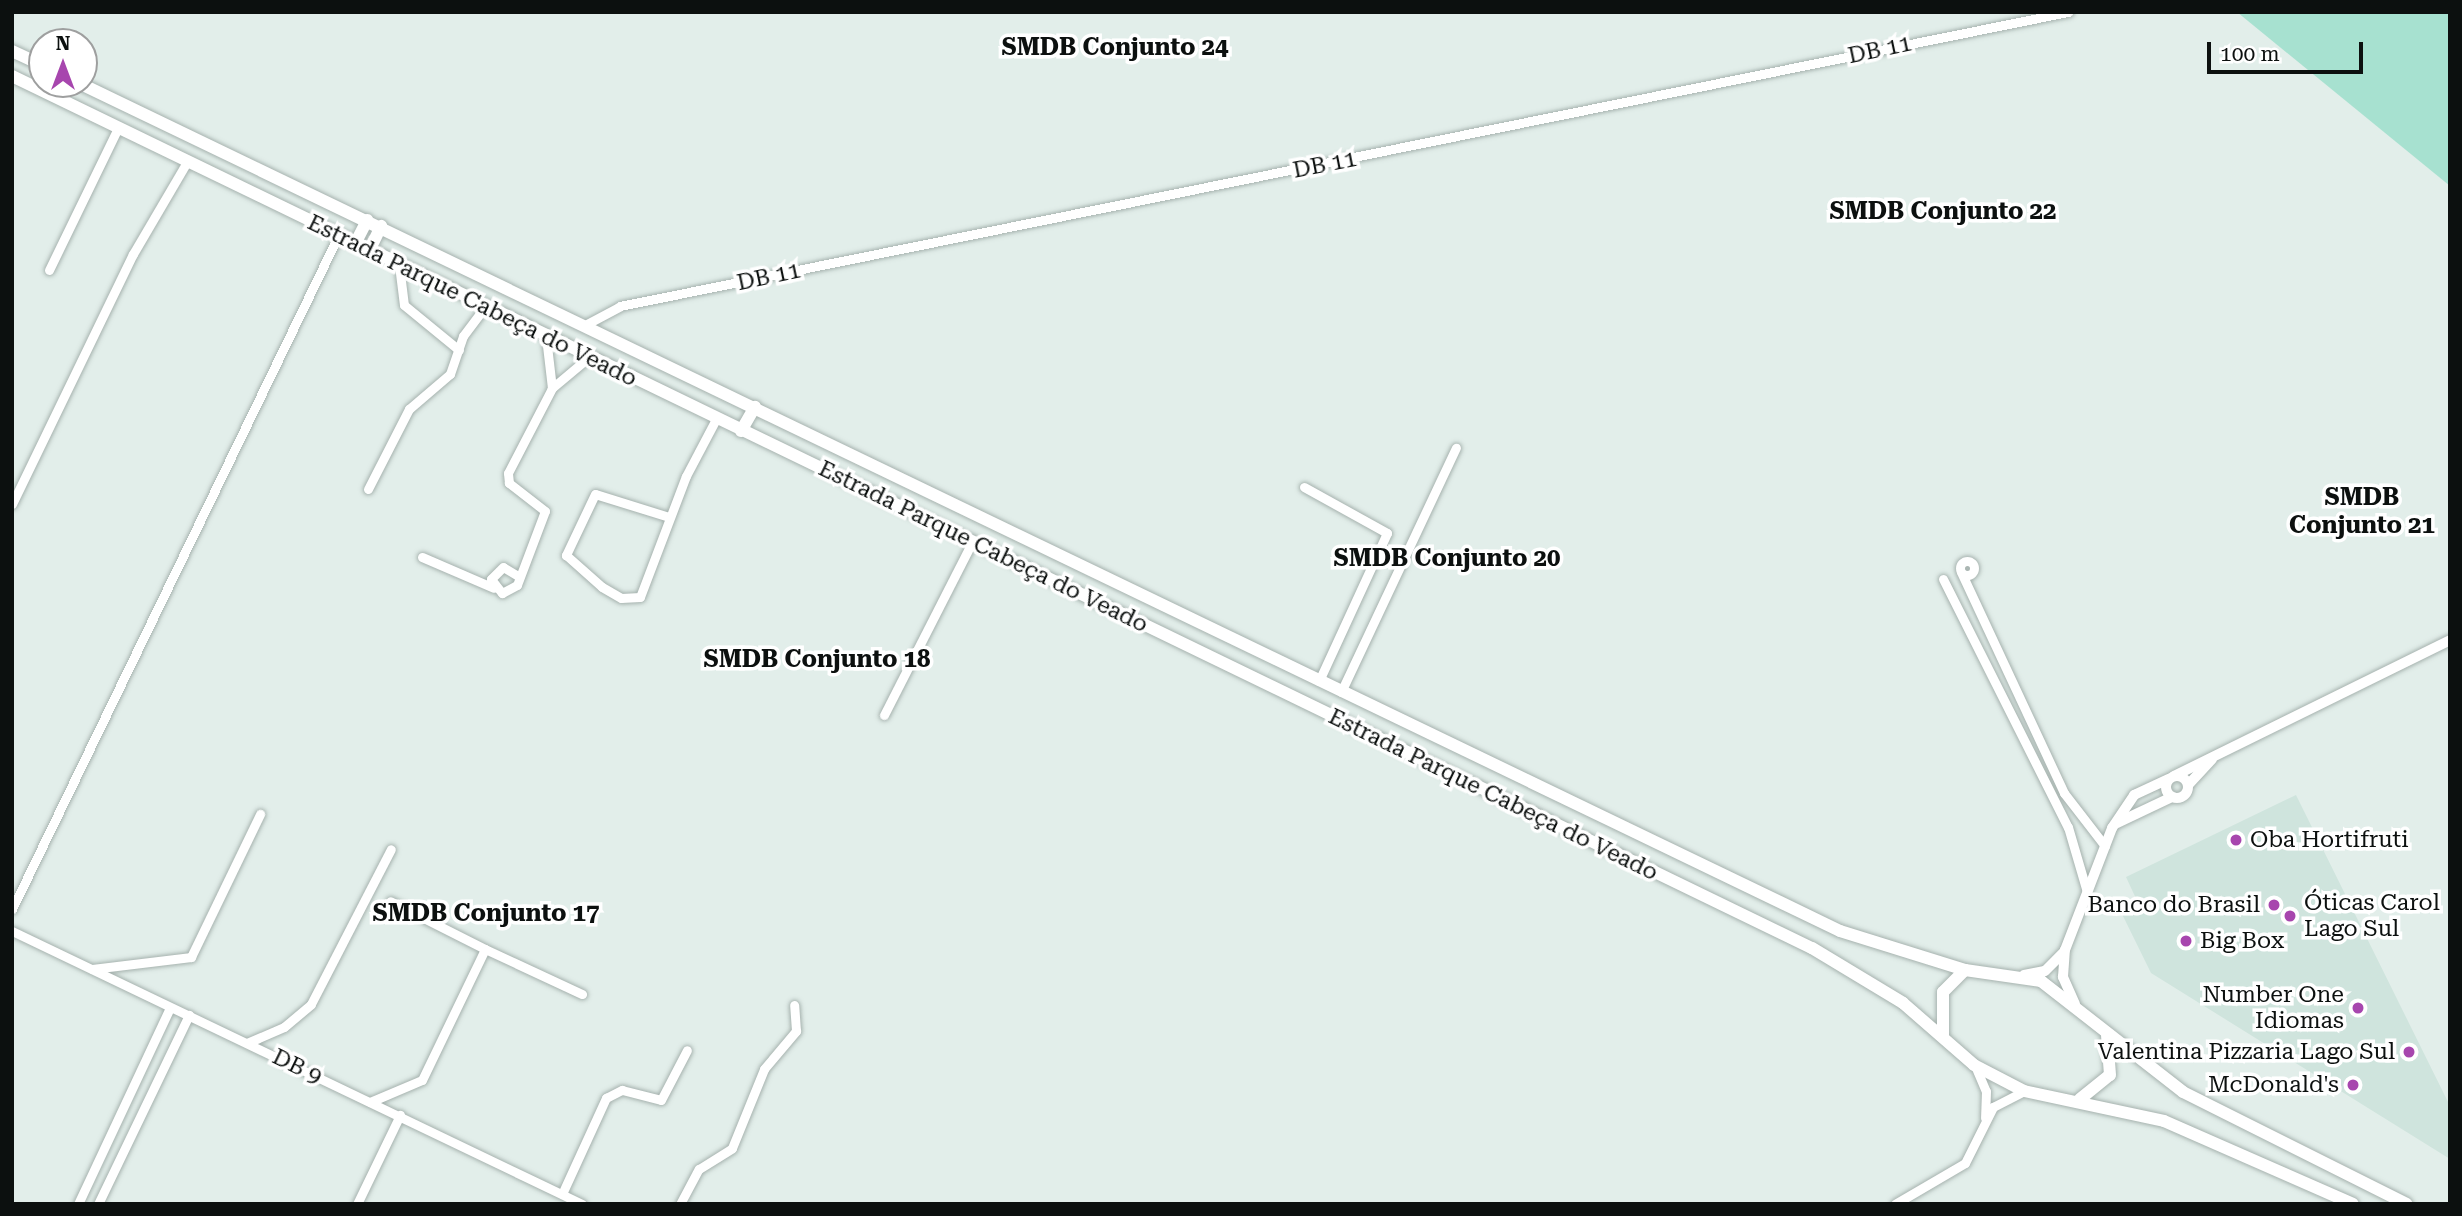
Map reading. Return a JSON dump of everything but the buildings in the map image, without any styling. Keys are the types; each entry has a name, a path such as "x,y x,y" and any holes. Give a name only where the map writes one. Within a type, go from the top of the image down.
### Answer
{"main road":[{"path":"12,51 28,58"},
{"name":"Estrada Parque Cabeça do Veado","path":"12,76 1812,948 1943,1035 1974,1065 2024,1091 2080,1099"},
{"name":"Estrada Parque Cabeça do Veado","path":"98,92 1840,931 1965,970 2024,975"},
{"path":"355,244 367,220"},
{"path":"369,251 380,226"},
{"path":"741,431 755,407"},
{"path":"1943,1035 1943,992 1965,970"},
{"path":"2024,975 2076,1004 2107,1035 2209,1108 2407,1204"},
{"path":"2080,1099 2110,1075 2107,1035"},
{"path":"2080,1099 2201,1134 2353,1204"}],"street":[{"name":"DB 11","path":"585,325 620,306 2068,12"},
{"path":"49,270 118,128"},
{"path":"12,505 133,254 187,162"},
{"path":"12,909 338,236"},
{"path":"398,265 404,305 459,350"},
{"path":"368,489 409,409 450,374 459,350 485,307"},
{"path":"546,337 552,388"},
{"path":"422,556 494,588 511,592 545,511 513,487 508,473 552,388 589,357"},
{"path":"669,517 595,494 566,555 602,587 635,599 644,592 669,517 716,419"},
{"path":"1341,692 1456,448"},
{"path":"1304,487 1387,533 1319,681"},
{"path":"884,715 972,542"},
{"path":"1968,590 1974,569 1967,562 1961,572 1968,590 2064,793 2105,846"},
{"path":"494,588 491,579 503,567 518,576"},
{"path":"1942,579 2068,827 2087,892"},
{"path":"2076,1004 2063,977 2065,950 2112,828 2134,795 2450,640"},
{"path":"2112,828 2133,811 2184,795 2188,785 2217,754"},
{"path":"2171,778 2188,785"},
{"path":"2171,778 2172,797"},
{"path":"92,969 191,957 260,814"},
{"path":"247,1043 284,1027 311,1004 390,849"},
{"path":"390,901 582,994"},
{"name":"DB 9","path":"12,931 582,1204"},
{"path":"370,1102 422,1080 485,949"},
{"path":"2024,975 2045,971 2065,950"},
{"path":"680,1204 699,1169 733,1149 768,1062 796,1031 794,1005"},
{"path":"78,1204 170,1008"},
{"path":"98,1204 189,1015"},
{"path":"562,1194 606,1098 622,1090 661,1100 687,1050"},
{"path":"1974,1065 1986,1091 1985,1119"},
{"path":"1895,1204 1965,1163 1985,1119 2004,1098 2024,1091"},
{"path":"357,1204 400,1115"}],"shaded area":[{"path":"2296,795 2450,1106 2450,1159 2151,973 2122,914 2139,905 2126,877"}],"green space":[{"path":"2237,12 2450,12 2450,186"}],"place":[{"name":"Oba Hortifruti","path":"2236,840"},
{"name":"Banco do Brasil","path":"2274,905"},
{"name":"Óticas Carol Lago Sul","path":"2290,916"},
{"name":"Big Box","path":"2186,941"},
{"name":"Number One Idiomas","path":"2358,1008"},
{"name":"Valentina Pizzaria Lago Sul","path":"2409,1052"},
{"name":"McDonald's","path":"2353,1085"}],"district":[{"name":"SMDB Conjunto 24","path":"1115,48"},
{"name":"SMDB Conjunto 22","path":"1943,212"},
{"name":"SMDB Conjunto 21","path":"2362,512"},
{"name":"SMDB Conjunto 20","path":"1447,559"},
{"name":"SMDB Conjunto 18","path":"817,660"},
{"name":"SMDB Conjunto 17","path":"486,914"}]}
